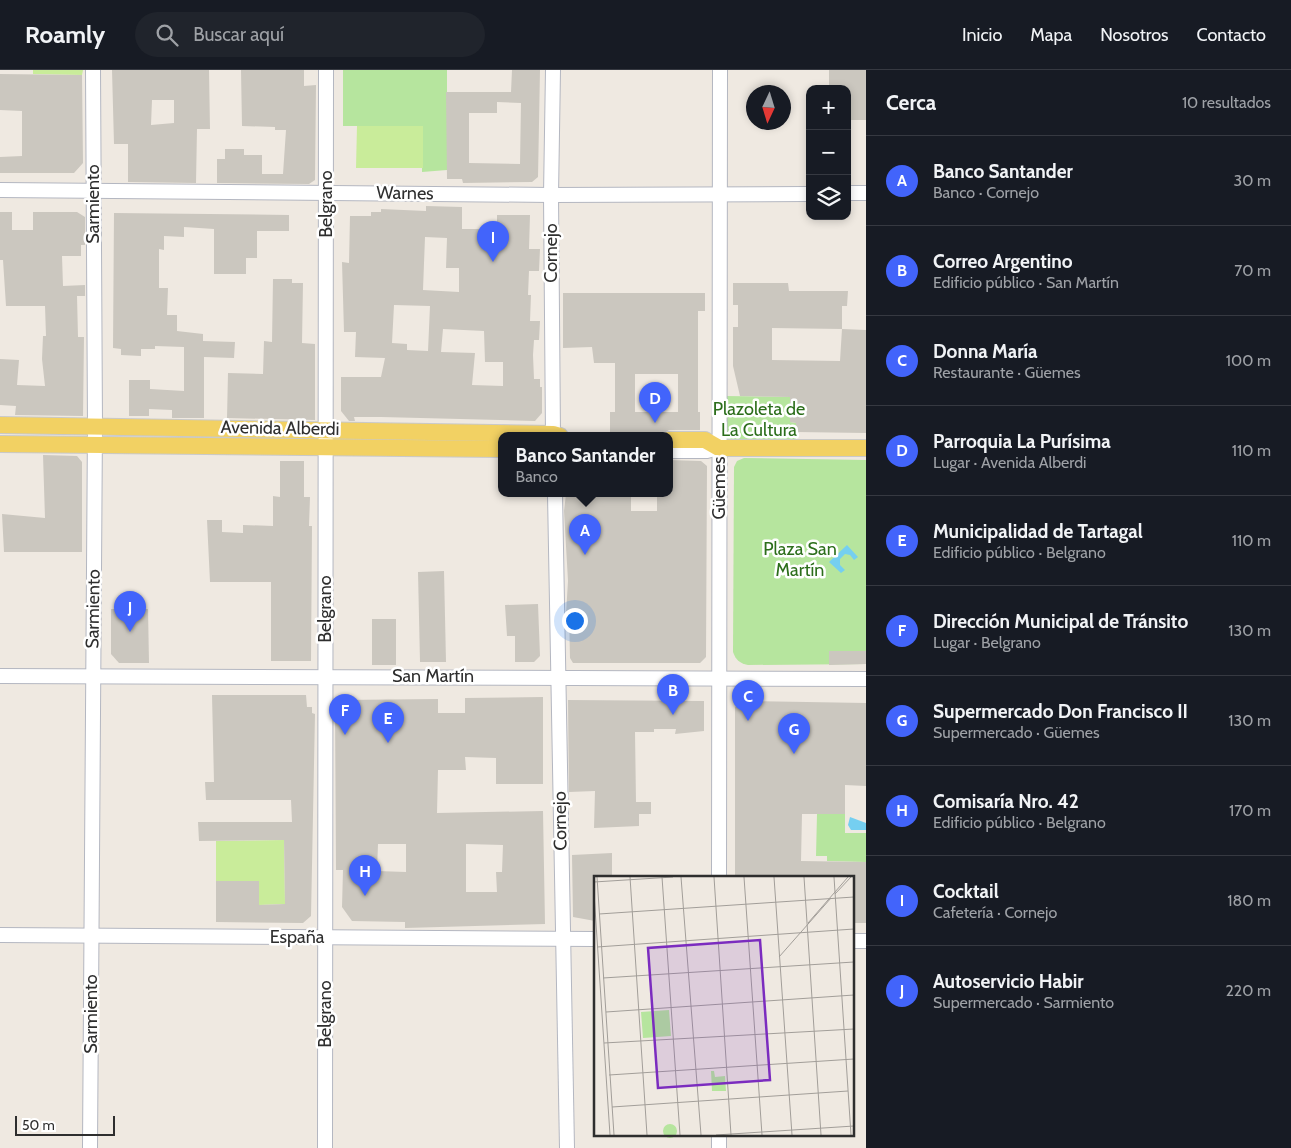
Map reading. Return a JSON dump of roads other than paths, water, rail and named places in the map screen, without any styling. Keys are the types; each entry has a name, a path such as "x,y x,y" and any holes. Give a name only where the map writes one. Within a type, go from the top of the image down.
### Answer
{"main road":[{"name":"Avenida Alberdi","path":"0,425 326,429 498,434"},
{"path":"673,440 705,440 719,448 866,448"},
{"name":"Avenida Alberdi","path":"0,444 498,449"}],"street":[{"name":"Sarmiento","path":"90,1148 95,445 93,70"},
{"name":"Belgrano","path":"325,1148 326,70"},
{"name":"Cornejo","path":"553,70 551,195 555,432"},
{"name":"Güemes","path":"719,876 720,70"},
{"name":"Warnes","path":"0,190 551,195 806,194"},
{"path":"851,194 866,193"},
{"path":"673,451 708,452 719,448"},
{"name":"Cornejo","path":"555,497 567,1148"},
{"name":"San Martín","path":"0,676 559,676 866,679"},
{"name":"España","path":"0,935 594,939"}],"water":[{"path":"847,545 858,557 854,560 850,555 845,554 840,559 840,565 845,570 841,573 829,562"},
{"path":"850,817 866,823 866,830 851,830 848,825"}],"place":[{"name":"Cocktail","path":"493,262"},
{"name":"Parroquia La Purísima","path":"655,423"},
{"name":"Banco Santander","path":"585,555"},
{"name":"Autoservicio Habir","path":"130,632"},
{"name":"Correo Argentino","path":"673,715"},
{"name":"Donna María","path":"748,721"},
{"name":"Dirección Municipal de Tránsito","path":"345,735"},
{"name":"Municipalidad de Tartagal","path":"388,743"},
{"name":"Supermercado Don Francisco II","path":"794,754"},
{"name":"Comisaría Nro. 42","path":"365,896"}],"park label":[{"name":"Plazoleta de La Cultura","path":"759,419"},
{"name":"Plaza San Martín","path":"800,559"}]}
